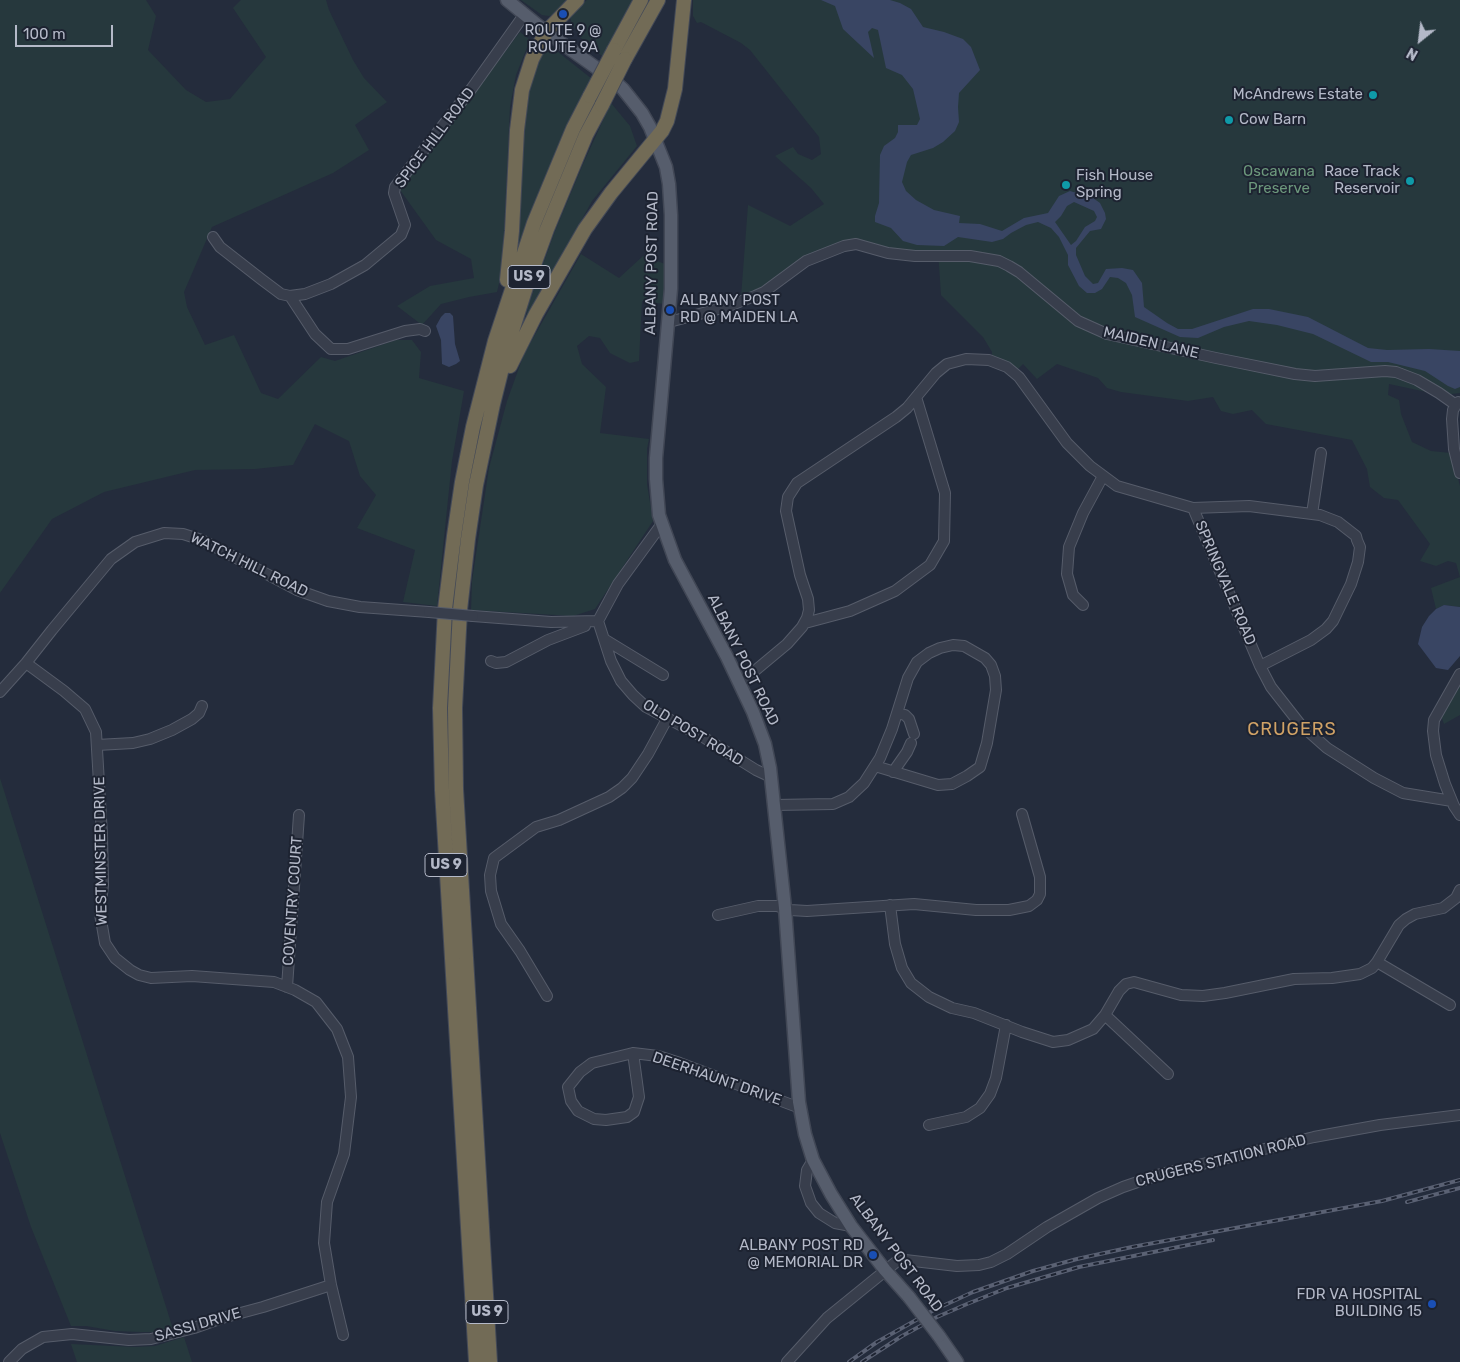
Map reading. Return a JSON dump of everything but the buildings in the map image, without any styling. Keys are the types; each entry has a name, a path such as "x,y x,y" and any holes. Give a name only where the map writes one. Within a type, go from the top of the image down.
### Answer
{"highway":[{"path":"486,372 508,269 520,102 528,69 538,44 546,32 577,0"},
{"name":"US 9","path":"476,1362 443,820 440,708 445,609 454,536 471,436 486,372 504,311 534,224 573,129 641,0"},
{"name":"US 9","path":"490,1362 455,752 455,684 460,610 471,513 500,374 527,284 559,197 586,135 658,0"},
{"path":"482,457 510,363 529,327 585,229 667,121 674,100 684,0"}],"main road":[{"name":"ALBANY POST ROAD","path":"507,0 546,32 596,67 623,89 642,113 655,138 666,167 671,197 672,233 669,322 656,458 656,493 661,525 684,579 717,637 765,744 771,776 785,908 791,1009 800,1108 805,1134 814,1160 831,1194 851,1226 909,1297 957,1362"}],"street":[{"name":"SPICE HILL ROAD","path":"290,296 305,294 331,284 365,265 401,235 404,225 394,193 395,186 472,88 524,15"},
{"path":"212,237 220,247 261,279 281,294 290,296 315,334 325,345 334,350 348,349 406,331 420,329 425,331"},
{"name":"MAIDEN LANE","path":"669,322 755,296 764,292 806,261 844,246 856,244 888,253 915,256 970,256 999,261 1019,272 1078,321 1107,334 1295,374 1315,376 1385,371 1396,372 1417,380 1458,403"},
{"name":"SPRINGVALE ROAD","path":"805,623 809,610 808,599 800,575 786,511 790,492 797,483 819,467 896,417 936,373 948,364 966,358 998,362 1019,377 1067,443 1103,476 1117,486 1193,508 1260,666 1271,687 1300,724 1327,748 1374,778 1403,793 1457,809"},
{"path":"739,684 787,644 805,623 850,611 895,591 930,565 944,541 945,492 916,397"},
{"path":"1458,403 1452,414 1452,429 1460,473"},
{"path":"1312,514 1321,453"},
{"path":"1083,605 1073,595 1067,574 1069,548 1083,513 1103,476"},
{"path":"1193,508 1248,506 1312,514 1338,522 1356,536 1360,548 1358,562 1352,584 1333,621 1311,640 1260,666"},
{"path":"491,661 506,662 555,637 598,622 618,584 661,525"},
{"name":"WATCH HILL ROAD","path":"0,692 26,663 111,558 135,542 164,533 183,534 202,540 297,590 328,601 360,607 473,616 551,622 598,622"},
{"name":"OLD POST ROAD","path":"598,622 611,661 622,681 646,707 703,737 756,770 771,776"},
{"path":"604,639 663,675"},
{"path":"774,805 833,804 849,797 864,783 875,766 892,729 908,678 917,662 940,648 953,646 964,646 985,658 992,666 996,690 987,743 980,767 952,784 938,785 875,766"},
{"name":"WESTMINSTER DRIVE","path":"26,663 85,709 96,732 103,877 100,914 105,943 115,958 130,970 151,978 192,976 274,982 316,1002 337,1029 348,1057 351,1097 344,1154 327,1204 324,1243 331,1285 343,1335"},
{"path":"1457,809 1436,755 1433,727 1434,720 1460,674"},
{"path":"97,745 133,743 150,739 192,719 202,706"},
{"path":"893,772 907,752 912,738 909,719 905,715 897,713"},
{"path":"547,996 501,924 491,891 490,876 494,858 536,827 567,816 608,797 622,788 643,762 667,719"},
{"path":"718,914 758,906 777,906 807,911 914,904 976,910 1009,910 1029,906 1037,900 1040,894 1040,877 1022,814"},
{"name":"COVENTRY COURT","path":"287,987 299,815"},
{"path":"890,905 895,944 902,968 911,983 930,997 952,1008 974,1013 1053,1042 1068,1040 1093,1029 1105,1015 1119,990 1126,984 1134,982 1181,995 1203,996 1226,994 1294,979 1332,978 1360,974 1372,968 1378,962 1399,925 1406,919 1415,914 1443,908 1456,898 1460,890"},
{"path":"1378,962 1450,1005"},
{"path":"1105,1015 1168,1074"},
{"path":"929,1125 966,1117 980,1108 990,1094 996,1078 1006,1025"},
{"name":"DEERHAUNT DRIVE","path":"633,1053 639,1097 634,1112 627,1117 606,1120 594,1119 578,1111 571,1101 568,1087 580,1072 592,1063 633,1053 658,1056 680,1062 800,1108"},
{"name":"CRUGERS STATION ROAD","path":"786,1362 827,1318 896,1262 905,1260 957,1266 979,1265 991,1262 1008,1254 1047,1227 1098,1198 1161,1174 1323,1136 1380,1125 1460,1115"},
{"path":"814,1160 807,1170 805,1186 811,1203 819,1213 835,1222 851,1226"},
{"name":"SASSI DRIVE","path":"9,1362 22,1349 43,1337 72,1334 129,1340 161,1337 331,1285"}],"green space":[{"path":"0,0 146,0 156,16 148,50 186,90 206,102 230,99 266,57 233,8 241,0 326,0 353,60 364,78 387,102 355,125 369,150 333,173 212,227 184,292 187,307 205,345 234,335 261,393 278,399 321,357 335,361 396,340 412,340 421,352 419,378 464,391 452,461 437,606 403,602 415,550 357,528 376,495 360,476 349,441 315,424 293,465 255,469 195,470 104,492 52,519 0,593"},
{"path":"521,0 566,0 553,15 549,16 542,15"},
{"path":"587,0 634,0 603,57 580,37 572,24 569,14"},
{"name":"Oscawana Preserve","path":"693,0 1460,0 1460,393 1451,394 1413,382 1436,394 1389,384 1388,395 1399,400 1401,414 1412,442 1431,451 1451,453 1460,486 1460,577 1456,563 1448,561 1436,566 1420,561 1430,544 1398,500 1384,498 1370,487 1367,469 1352,440 1266,424 1252,410 1233,414 1221,411 1213,397 1188,401 1121,392 1107,388 1098,378 1057,364 1037,379 1023,364 1017,370 992,357 992,352 983,337 941,295 938,251 896,250 850,242 765,288 741,297 748,205 790,226 824,204 811,188 775,156 793,147 798,154 812,160 821,154 819,137 750,50 741,43 701,22 697,23 693,16"},
{"path":"520,32 530,40 516,75 510,107 502,271 497,292 441,304 422,325 397,306 430,286 474,278 471,259 436,240 400,190"},
{"path":"548,44 592,79 547,174 514,259 525,92"},
{"path":"611,103 630,126 637,146 592,201 524,325 529,303 555,231"},
{"path":"581,254 619,278 643,256 665,264 664,304 642,301 639,361 630,363 610,353 600,338 589,336 577,346 582,364 606,387 600,433 649,439 647,449 647,484 653,521 595,609 573,616 471,610 472,581 489,468 507,401 524,354"},
{"path":"1460,577 1460,607 1444,605 1436,609 1431,588"},
{"path":"1460,681 1460,715 1444,724 1441,716"},
{"path":"0,778 173,1329 164,1332 115,1331 86,1326 71,1326 31,1227 0,1133"},
{"path":"184,1337 192,1362 77,1362 71,1344 155,1346"}],"water":[{"path":"821,0 890,0 900,3 911,9 923,27 963,39 971,47 980,70 959,93 959,122 955,131 933,148 911,155 907,162 902,182 906,191 916,200 934,210 960,216 959,223 980,224 1002,231 1024,218 1048,213 1059,196 1070,191 1093,198 1100,203 1106,219 1101,229 1090,231 1076,248 1076,255 1085,276 1093,284 1098,283 1106,269 1122,268 1133,270 1142,283 1144,307 1178,329 1192,329 1253,309 1269,309 1308,317 1368,348 1460,351 1460,387 1455,389 1448,386 1425,371 1388,362 1371,362 1313,334 1277,325 1249,321 1224,327 1198,338 1180,337 1135,317 1132,295 1126,283 1118,278 1110,277 1102,289 1095,293 1087,293 1079,286 1068,265 1068,255 1059,237 1051,228 1038,222 1026,225 1003,239 992,242 958,237 944,246 917,245 903,241 891,228 875,222 875,216 879,203 880,155 884,146 895,138 898,132 898,125 917,125 920,119 913,89 902,75 886,68 878,30 872,28 868,32 874,58 843,29 835,6","holes":["1074,202 1094,211 1097,217 1095,221 1085,227 1071,245 1055,222 1067,206"]},
{"path":"445,313 450,313 453,316 455,344 460,361 449,367 442,364 441,340 436,326"},
{"path":"1444,605 1460,607 1460,656 1448,670 1436,668 1418,644 1422,627 1429,616 1436,609"}],"railway":[{"path":"849,1362 877,1342 934,1310 973,1292 1033,1271 1132,1247 1382,1201 1460,1180"},
{"path":"1407,1202 1460,1188"},
{"path":"862,1362 902,1336 937,1317 1007,1288 1079,1267 1213,1240"}],"place":[{"name":"ROUTE 9 @ ROUTE 9A","path":"563,14"},
{"name":"McAndrews Estate","path":"1373,95"},
{"name":"Cow Barn","path":"1229,120"},
{"name":"Race Track Reservoir","path":"1410,181"},
{"name":"Fish House Spring","path":"1066,185"},
{"name":"ALBANY POST RD @ MAIDEN LA","path":"670,310"},
{"name":"ALBANY POST RD @ MEMORIAL DR","path":"873,1255"},
{"name":"FDR VA HOSPITAL BUILDING 15","path":"1432,1304"}],"district":[{"name":"CRUGERS","path":"1292,730"}]}
